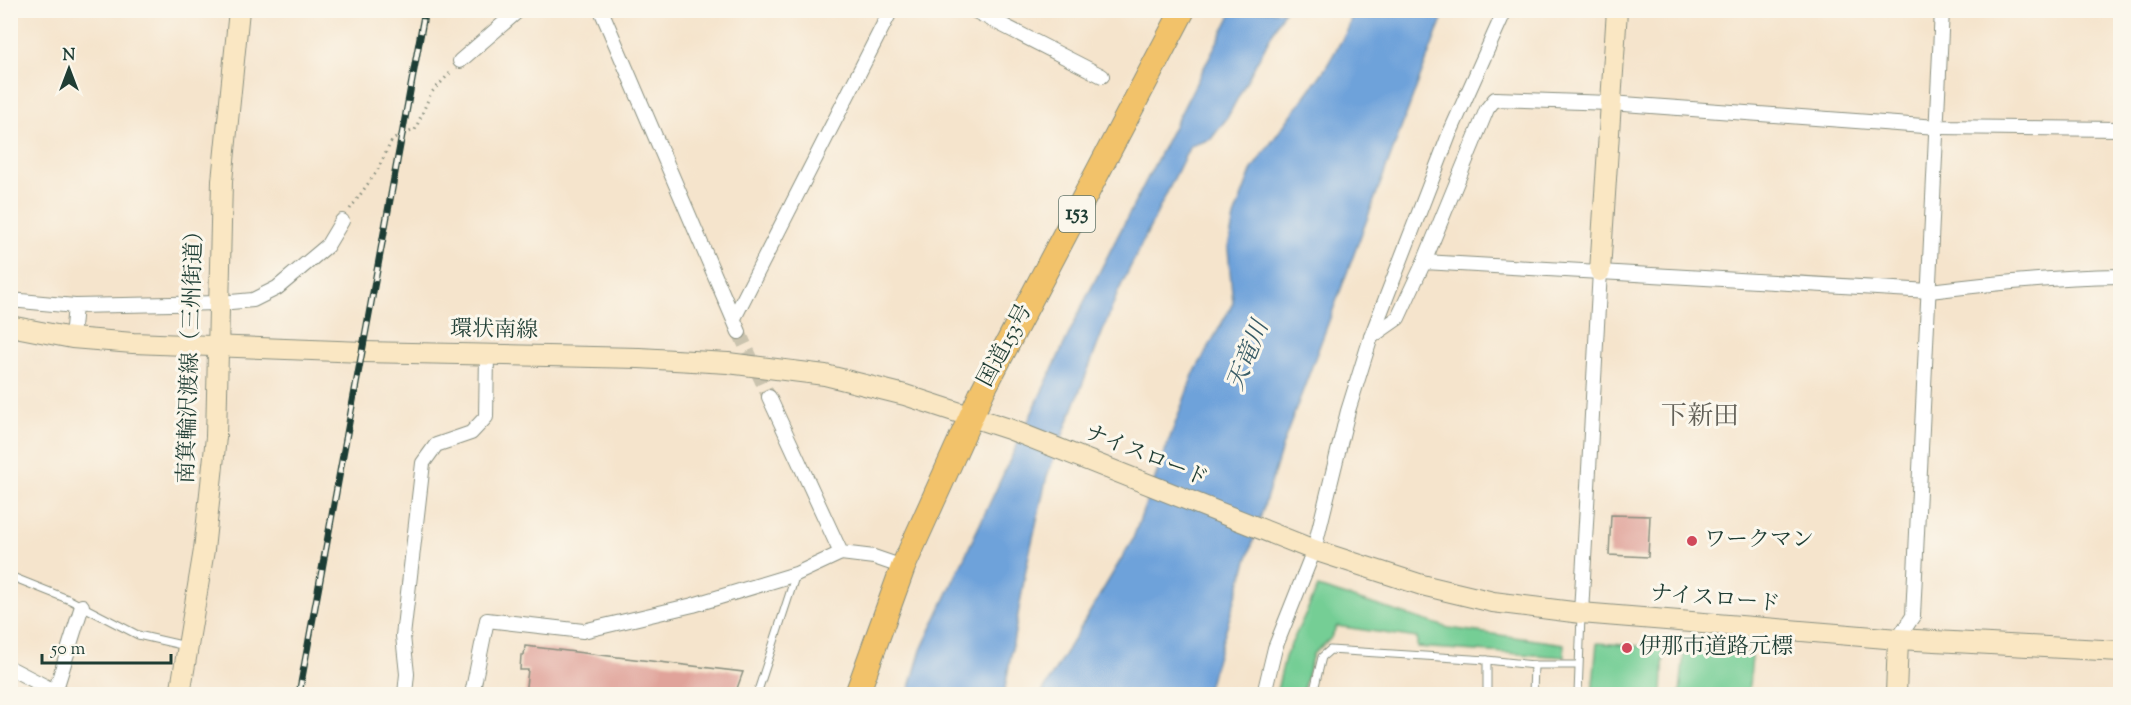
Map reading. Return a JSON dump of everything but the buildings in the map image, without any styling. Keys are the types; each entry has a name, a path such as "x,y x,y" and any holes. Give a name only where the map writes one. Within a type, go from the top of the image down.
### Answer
{"highway":[{"name":"国道153号","path":"857,694 903,567 983,390 1183,10"}],"street":[{"name":"南箕輪沢渡線（三州街道）","path":"180,694 204,550 216,437 222,181 239,10"},
{"path":"460,62 519,10"},
{"path":"602,10 739,332"},
{"path":"734,318 891,10"},
{"path":"973,10 1102,76"},
{"path":"1264,694 1275,648 1371,337 1449,135 1505,10"},
{"path":"1581,613 1617,10"},
{"path":"1896,694 1898,639 1913,616 1942,10"},
{"path":"1371,337 1398,318 1424,262 1487,109 1495,99 1610,103 1937,126 2121,129"},
{"path":"10,300 75,306 220,303 253,300 277,288 327,246 342,221"},
{"path":"1424,262 1930,291 1998,282 2121,276"},
{"path":"72,338 75,306"},
{"name":"環状南線","path":"10,326 72,338 219,348 639,358 775,367 825,375 876,387 971,417"},
{"path":"405,694 407,674 402,636 423,463 436,445 471,433 486,417 487,355"},
{"path":"769,397 841,553"},
{"name":"ナイスロード","path":"971,417 1009,429 1308,547 1432,588 1493,602 1581,613 1898,639 2121,651"},
{"path":"472,694 487,620 583,631 693,605 796,574 841,553 874,557 903,567"},
{"path":"10,668 57,693 82,606"}],"lane":[{"path":"757,694 796,574"},
{"path":"10,576 82,606 138,635 188,646"},
{"path":"1578,694 1581,613"},
{"path":"1313,694 1322,657 1330,650 1534,665 1578,665"},
{"path":"1487,694 1488,660"},
{"path":"1533,694 1534,665"}],"path":[{"path":"342,221 377,171 392,140 415,130 431,93 460,62"}],"green space":[{"path":"1318,587 1449,628 1564,644 1564,657 1417,647 1417,638 1337,626 1330,639 1313,654 1302,694 1276,694 1285,657"},
{"path":"1597,643 1664,648 1662,694 1592,694"},
{"path":"1684,651 1750,654 1752,658 1748,694 1680,694"}],"water":[{"path":"1233,11 1284,11 1227,118 1211,139 1190,146 1118,292 1047,476 1027,564 1004,694 908,694 921,650 1082,306"},
{"name":"天竜川","path":"1353,11 1445,11 1284,441 1206,694 1041,694 1132,541 1193,375 1233,303 1228,249 1234,217 1252,169 1325,69 1348,29"}],"tunnel":[{"path":"739,332 769,397"}],"railway":[{"path":"299,694 425,10"}],"place":[{"name":"ワークマン","path":"1692,541"},
{"name":"伊那市道路元標","path":"1627,648"}],"district":[{"name":"下新田","path":"1700,417"}]}
